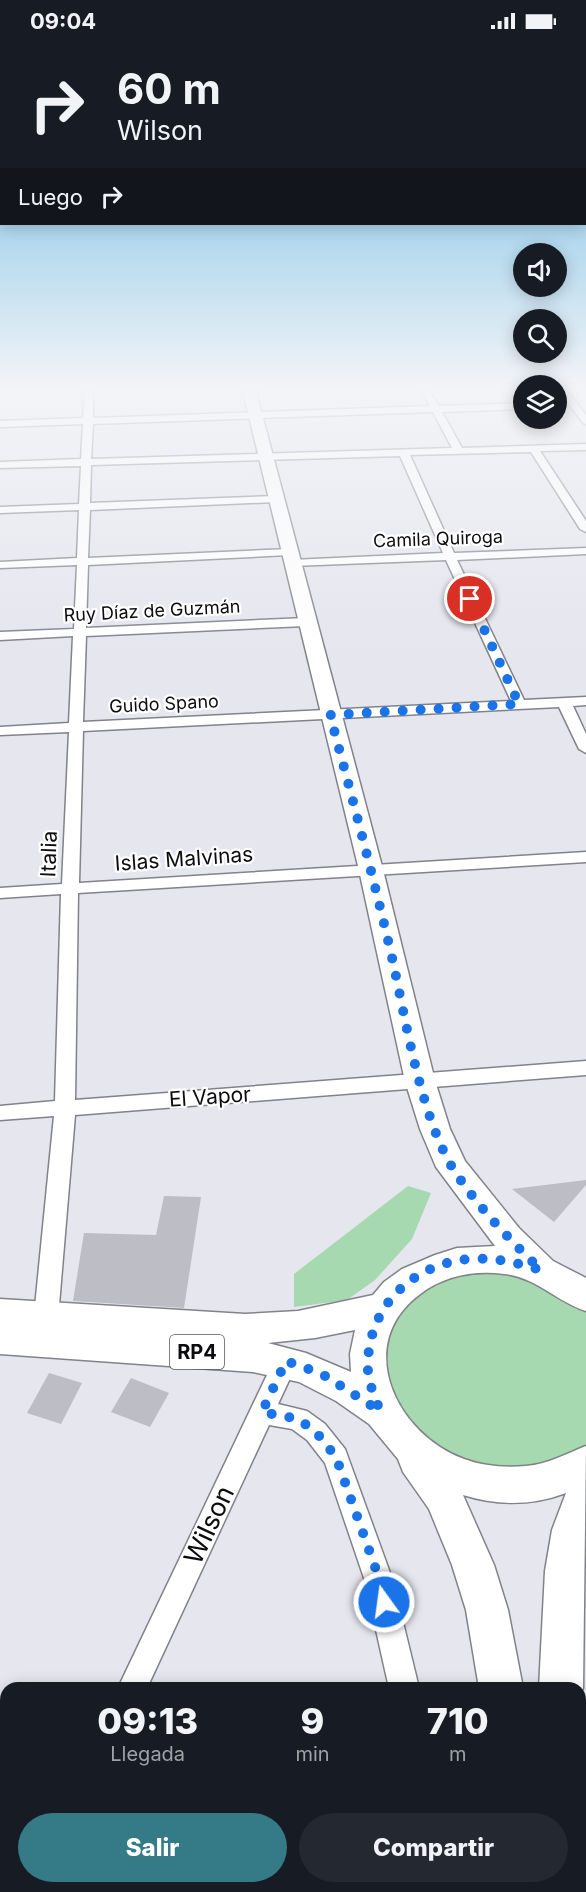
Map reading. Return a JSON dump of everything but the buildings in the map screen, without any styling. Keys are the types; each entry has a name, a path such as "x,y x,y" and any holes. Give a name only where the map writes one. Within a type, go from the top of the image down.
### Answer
{"main road":[{"name":"RP4","path":"271,478 371,870 420,1081 435,1128 452,1167 507,1237 541,1270"},
{"name":"RP4","path":"380,1411 368,1375 369,1339 383,1307 406,1283 435,1267 469,1259 505,1260 541,1270 567,1282 586,1297"},
{"path":"0,1314 245,1329 316,1325 383,1307"},
{"name":"RP4","path":"0,1339 253,1356 286,1361 322,1374 380,1411 444,1497 473,1565 487,1610 500,1682"},
{"name":"RP4","path":"408,1446 442,1470 483,1484 526,1486 566,1476 586,1464"},
{"path":"561,1682 566,1570 572,1530 586,1491"}],"street":[{"name":"Italia","path":"46,1317 65,1108 70,889 85,478"},
{"path":"415,478 519,704"},
{"path":"553,478 586,529"},
{"path":"0,510 275,499"},
{"name":"Camila Quiroga","path":"0,565 291,558 450,557 586,551"},
{"name":"Ruy Díaz de Guzmán","path":"0,636 306,622"},
{"name":"Guido Spano","path":"0,731 586,701"},
{"path":"564,702 586,749"},
{"name":"Islas Malvinas","path":"0,893 586,857"},
{"name":"El Vapor","path":"0,1113 586,1068"},
{"name":"Wilson","path":"135,1682 286,1361"},
{"path":"262,1412 298,1419 316,1432 336,1457 380,1581 403,1682"}],"green space":[{"path":"408,1186 431,1193 412,1239 375,1280 347,1300 294,1307 294,1274"},
{"path":"502,1266 586,1309 586,1448 553,1467 466,1467 426,1446 380,1381 386,1318 434,1275"}],"route":[{"path":"384,1602 380,1581 336,1457 316,1432 298,1419 262,1412 286,1361 322,1374 349,1389 380,1411 368,1375 369,1339 383,1307 406,1283 435,1267 469,1259 505,1260 541,1270 507,1237 452,1167 435,1128 420,1081 371,870 330,715 519,704 470,599"}]}
